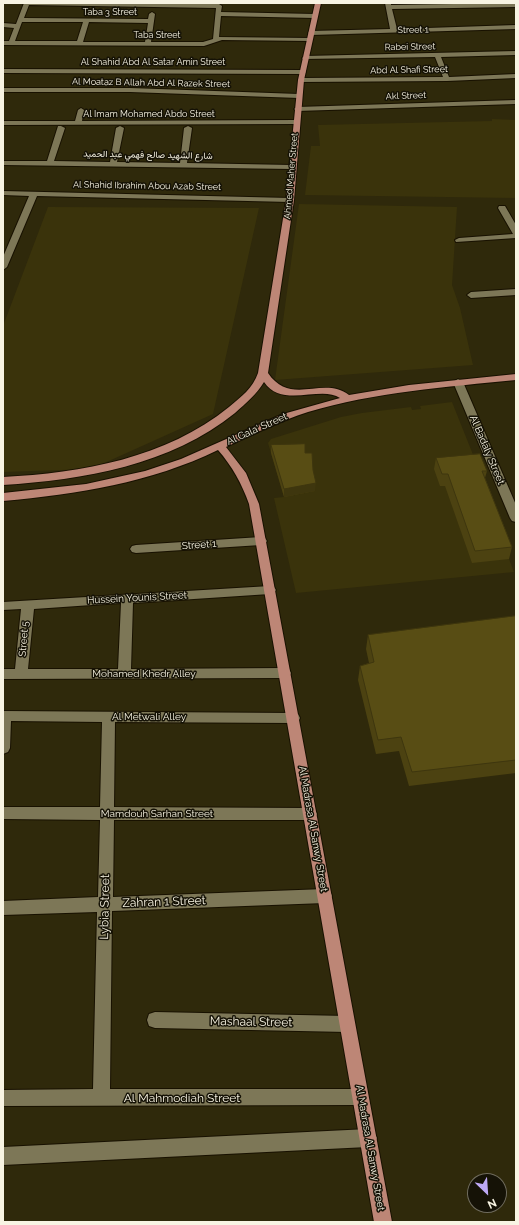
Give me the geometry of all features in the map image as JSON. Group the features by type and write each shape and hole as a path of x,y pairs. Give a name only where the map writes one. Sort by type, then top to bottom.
{"main road":[{"name":"Ahmed Maher Street","path":"100,469 160,451 180,442 216,423 243,401 257,387 263,373 290,200 301,80 318,3"},
{"path":"263,373 268,383 280,390 295,393 336,392 343,394 348,399"},
{"name":"Al Gala' Street","path":"3,497 56,493 107,484 167,468 220,446 268,423 303,410 348,399 458,382 516,377"},
{"name":"Al Madrasa Al Sanwy Street","path":"220,446 240,471 249,488 254,504 383,1222"},
{"path":"3,481 56,477 100,469 107,484"}],"street":[{"path":"11,44 27,3 154,5 219,4 216,39"},
{"path":"148,44 154,5"},
{"path":"394,31 388,5 516,5"},
{"path":"219,14 315,16"},
{"path":"79,44 86,21"},
{"name":"Taba 3 Street","path":"3,25 19,23 86,21 151,21"},
{"name":"Street 1","path":"310,36 394,31 516,28"},
{"name":"Taba Street","path":"3,43 204,44 210,43 216,39 310,36"},
{"name":"Rabei Street","path":"305,58 516,53"},
{"path":"437,55 447,79"},
{"name":"Al Shahid Abd Al Satar Amin Street","path":"3,71 77,81 303,72"},
{"name":"Abd Al Shafi Street","path":"301,80 447,79 516,76"},
{"name":"Al Moataz B Allah Abd Al Razek Street","path":"3,90 77,81 191,92 299,96"},
{"name":"Akl Street","path":"298,109 516,102"},
{"path":"78,123 81,110"},
{"name":"Al Imam Mohamed Abdo Street","path":"3,123 296,126"},
{"name":"Al Imam Mohamed Abdo Street","path":"3,128 188,128 296,126"},
{"path":"50,164 61,128"},
{"path":"113,165 120,128"},
{"path":"183,166 188,128"},
{"name":"شارع الشهيد صالح فهمي عبد الحميد","path":"3,163 292,167"},
{"path":"3,267 34,194"},
{"name":"Al Shahid Ibrahim Abou Azab Street","path":"4,195 34,194 290,200"},
{"path":"502,208 516,232"},
{"path":"459,240 516,236"},
{"path":"471,295 516,292"},
{"name":"Al Badaly Street","path":"458,382 516,518"},
{"name":"Street 1","path":"136,549 261,541"},
{"name":"Hussein Younis Street","path":"3,606 270,590"},
{"path":"124,674 127,599"},
{"name":"Street 5","path":"21,674 28,604"},
{"name":"Mohamed Khedr Alley","path":"3,674 285,673"},
{"name":"Al Metwali Alley","path":"3,748 5,716 293,718"},
{"name":"Lybia Street","path":"101,1098 109,717"},
{"name":"Mamdouh Sarhan Street","path":"3,813 310,814"},
{"name":"Zahran 1 Street","path":"3,908 325,896"},
{"name":"Mashaal Street","path":"155,1020 347,1024"},
{"name":"Al Mahmodiah Street","path":"3,1098 360,1096"},
{"path":"3,1156 368,1138"}],"shaded area":[{"path":"492,119 516,120 516,198 305,195 311,146 320,146 318,125 492,121"},
{"path":"299,204 457,207 452,285 460,308 473,365 275,380"},
{"path":"48,207 259,208 213,414 91,469 3,472 3,326"},
{"path":"452,402 484,482 480,483 514,572 296,593 274,498 284,497 268,443 271,439 341,417 411,407 412,410 421,409 420,406"}],"building":[{"path":"305,444 305,453 312,453 313,470 316,483 284,489 271,445"},
{"path":"480,454 487,471 482,471 512,547 475,551 448,474 442,474 436,458"},
{"path":"516,616 516,760 412,772 401,737 378,740 360,666 374,662 368,635"}]}
